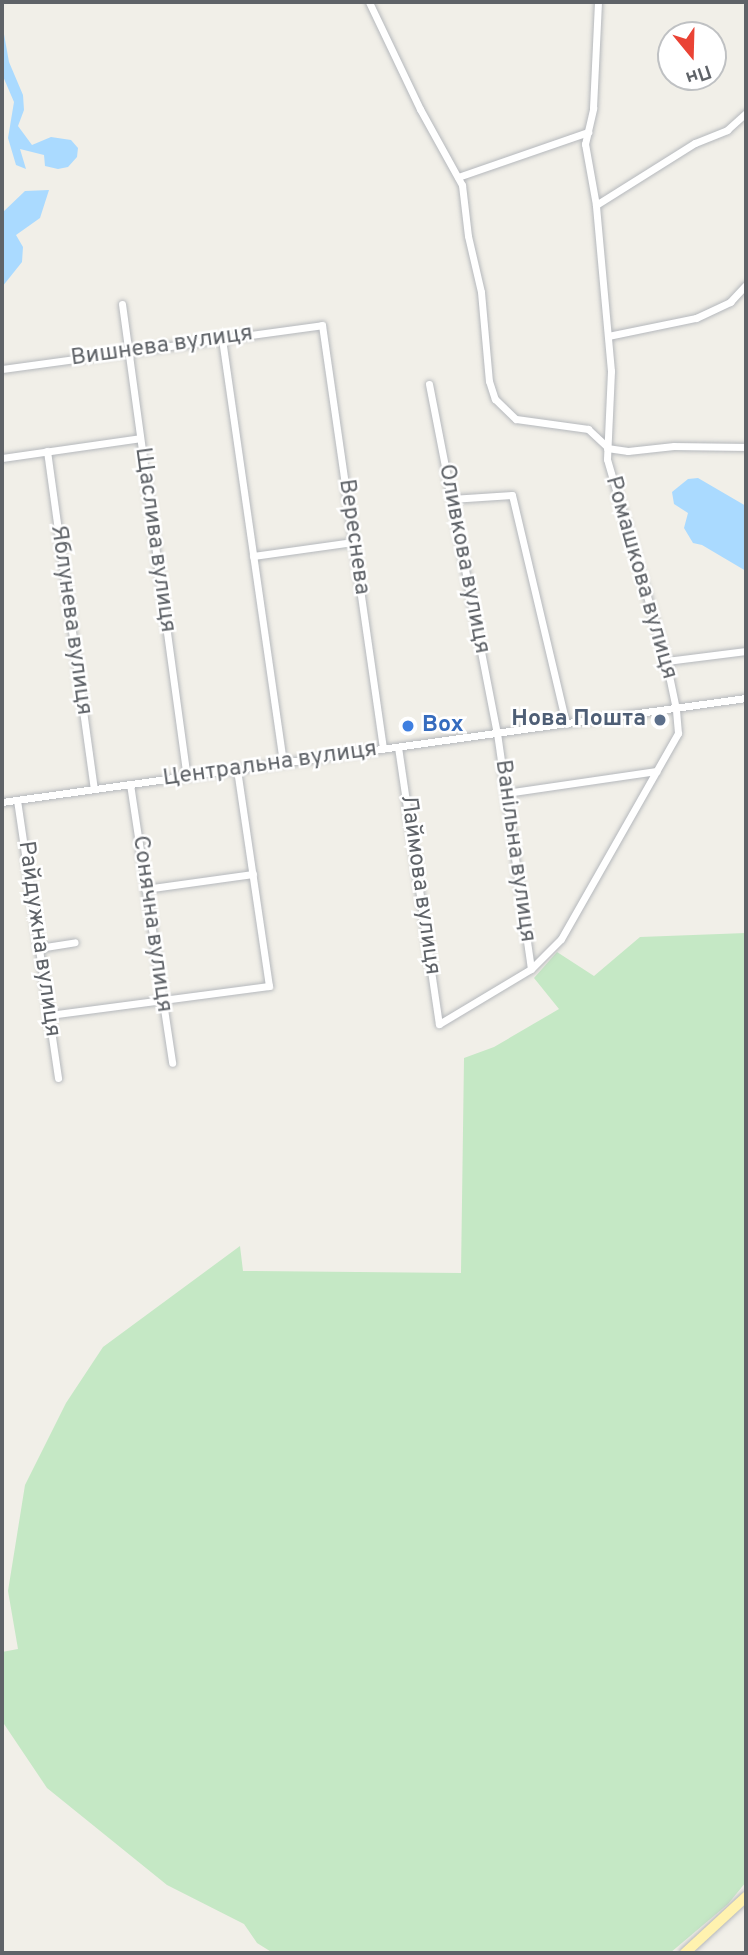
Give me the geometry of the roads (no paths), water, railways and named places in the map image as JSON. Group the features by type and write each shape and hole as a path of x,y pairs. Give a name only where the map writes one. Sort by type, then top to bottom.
{"main road":[{"path":"685,1953 746,1897"}],"street":[{"path":"369,2 465,194 468,236 481,292 489,381 495,399 516,419 588,429 607,448 628,451 674,446 746,447"},
{"name":"Ромашкова вулиця","path":"439,1024 531,969 561,939 678,733 666,661 607,459 611,371 596,205 586,159 587,132 593,108 598,2"},
{"path":"596,205 695,144 727,130 746,113"},
{"path":"458,177 587,132"},
{"path":"608,336 696,318 730,302 746,285"},
{"name":"Щаслива вулиця","path":"122,304 187,776"},
{"name":"Вишнева вулиця","path":"2,369 322,325"},
{"name":"Вереснева","path":"322,325 383,749"},
{"path":"222,339 283,763"},
{"name":"Оливкова вулиця","path":"429,384 497,733"},
{"path":"2,458 140,438"},
{"name":"Яблунева вулиця","path":"47,451 94,789"},
{"path":"451,499 512,495 566,724"},
{"path":"253,556 353,542"},
{"path":"666,661 746,651"},
{"name":"Центральна вулиця","path":"2,802 746,698"},
{"name":"Ванільна вулиця","path":"497,733 531,969"},
{"name":"Лаймова вулиця","path":"398,747 439,1024"},
{"path":"49,1016 269,986 237,769"},
{"path":"506,793 656,771"},
{"name":"Сонячна вулиця","path":"130,784 172,1063"},
{"name":"Райдужна вулиця","path":"17,800 58,1078"},
{"path":"145,889 253,874"},
{"path":"39,948 75,942"}],"water":[{"path":"2,23 9,62 23,95 24,110 18,126 32,145 51,137 71,140 78,148 77,157 68,167 58,169 45,166 44,155 20,149 26,169 16,165 8,138 14,102 2,74"},
{"path":"49,190 40,218 16,235 23,247 22,262 2,287 2,213 25,191"},
{"path":"698,478 746,506 746,571 702,545 693,543 684,528 688,513 674,504 672,492 688,479"}],"place":[{"name":"Нова Пошта","path":"660,720"},
{"name":"Box","path":"408,726"}]}
